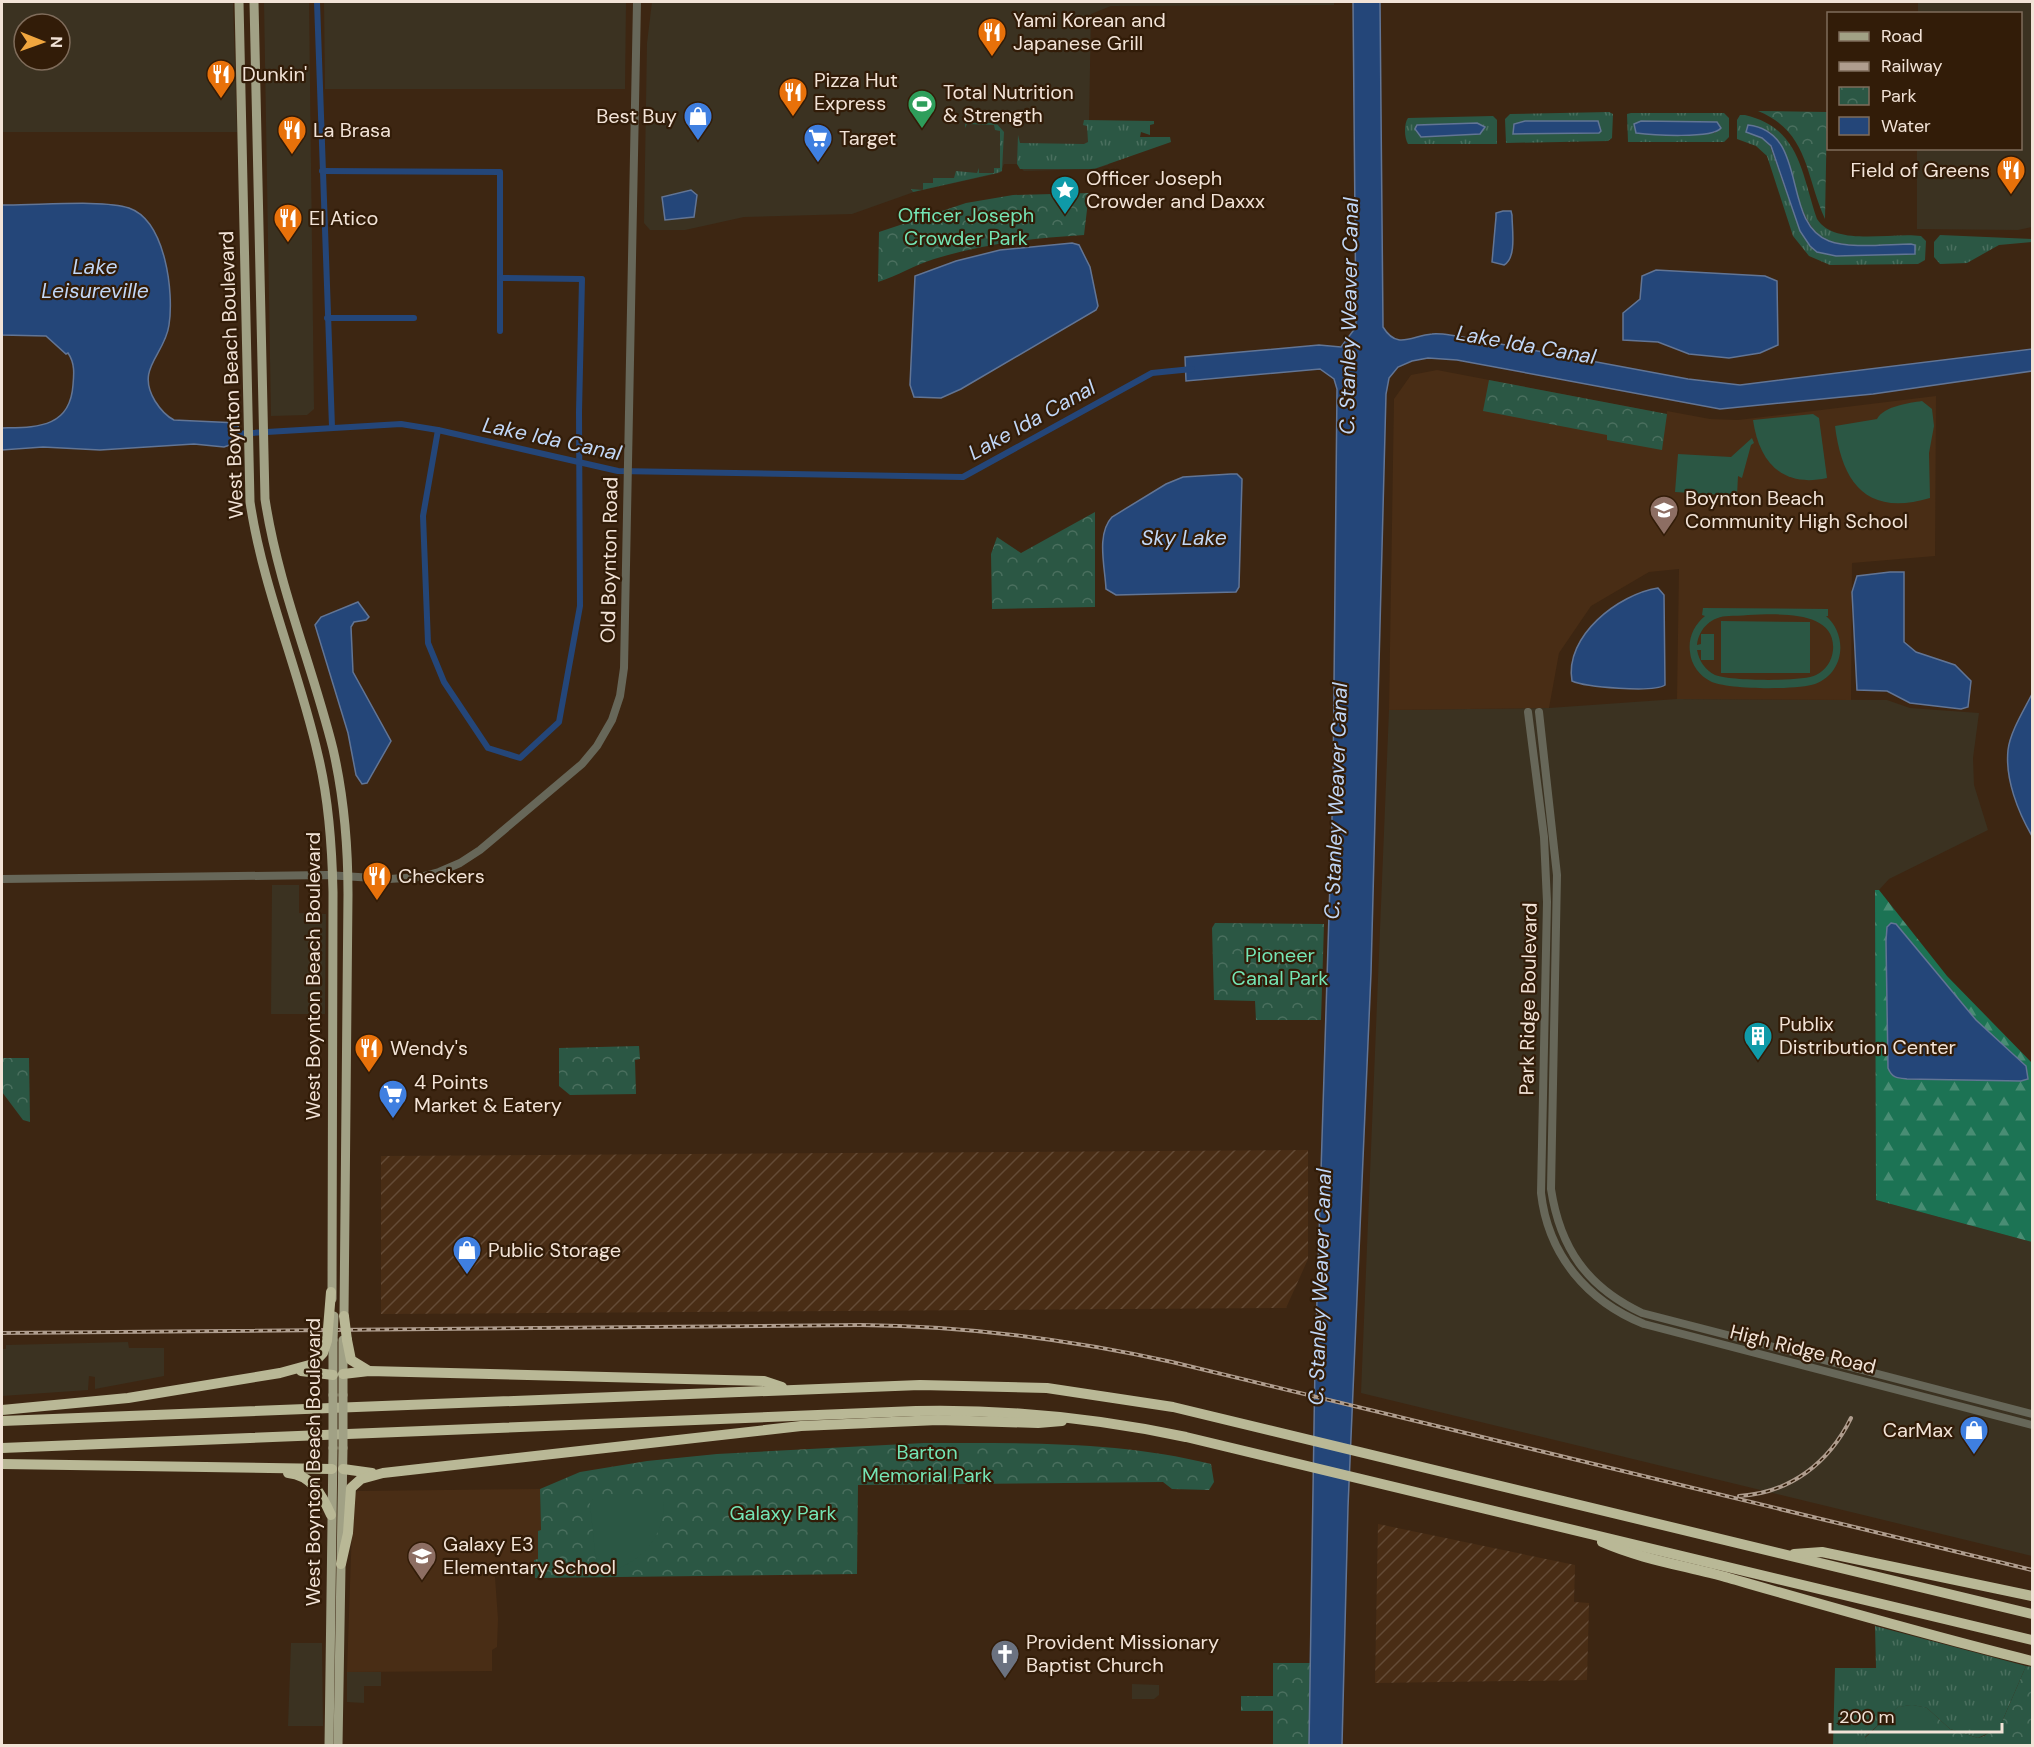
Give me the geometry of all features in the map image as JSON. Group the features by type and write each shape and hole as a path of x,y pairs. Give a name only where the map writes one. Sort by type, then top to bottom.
{"highway":[{"path":"331,1292 337,1340 351,1360 369,1371"},
{"path":"280,1373 313,1364 337,1340 344,1316"},
{"path":"2,1410 128,1398 280,1373 312,1370 338,1375 369,1371 764,1381 791,1390"},
{"path":"2,1421 941,1384 1047,1388 1152,1403 2032,1614"},
{"path":"2,1448 937,1410 1021,1412 1155,1431 2032,1640"},
{"path":"341,1564 348,1533 351,1488 361,1479 383,1473 801,1426 958,1420 1038,1423 1083,1419"},
{"path":"2,1464 337,1469 383,1473"},
{"path":"252,1468 296,1474 305,1479 321,1493 331,1515"},
{"path":"1575,1530 1625,1552 1704,1571 1888,1624 2032,1661"},
{"path":"1783,1555 1822,1552 2032,1596"}],"main road":[{"name":"West Boynton Beach Boulevard","path":"240,2 250,502 258,547 323,777 331,829 333,876 331,1292"},
{"name":"West Boynton Beach Boulevard","path":"254,2 262,450 265,499 273,544 338,774 345,825 348,877 344,1316"},
{"path":"242,101 256,115"},
{"path":"242,123 256,138"},
{"path":"332,994 340,1005 340,1050 345,1070"},
{"name":"West Boynton Beach Boulevard","path":"329,1746 331,1515 338,1448 337,1340"},
{"name":"West Boynton Beach Boulevard","path":"337,1469 341,1564 338,1746"},
{"path":"330,1646 335,1667 335,1700 339,1708"}],"street":[{"name":"Old Boynton Road","path":"2,879 333,876 414,878 460,863 489,843 573,773 597,746 614,714 623,677 637,2"},
{"name":"Park Ridge Boulevard","path":"1528,712 1544,837 1547,902 1541,1193 1550,1233 1577,1279"},
{"name":"Park Ridge Boulevard","path":"1539,712 1557,875 1551,1189 1560,1229 1585,1271"},
{"name":"High Ridge Road","path":"1585,1271 1619,1301 1655,1317 2032,1414"},
{"name":"High Ridge Road","path":"1577,1279 1608,1307 1653,1327 2032,1425"}],"shaded area":[{"path":"2,2 233,2 237,132 2,132"},
{"path":"264,2 309,2 314,409 307,415 271,416"},
{"path":"324,2 626,2 625,89 325,89"},
{"path":"652,2 1334,2 1334,5 1111,6 1091,14 1089,121 1136,121 1108,165 1094,169 1024,171 1017,164 1004,164 1000,173 914,192 852,214 744,217 685,230 650,230 644,223 647,43"},
{"path":"1918,2 2032,2 2032,227 2018,230 1917,229 1917,150 2022,150 2022,12 1918,12"},
{"name":"Boynton Beach Community High School","path":"1437,370 1667,414 1667,411 1710,419 1738,420 1936,396 1935,556 1852,563 1851,700 1677,699 1679,569 1649,572 1591,606 1559,653 1549,708 1389,710 1394,399 1411,375"},
{"path":"1677,699 1887,700 1910,708 1979,713 1973,758 1974,785 1988,830 1889,879 1879,890 1876,890 1876,1200 2032,1242 2032,1556 1361,1393 1389,710 1549,708"},
{"path":"272,885 299,885 299,913 326,914 325,1014 271,1014"},
{"path":"1308,1150 1308,1259 1286,1308 381,1314 381,1156"},
{"path":"128,1342 129,1348 164,1348 164,1376 95,1389 95,1377 89,1376 88,1390 2,1396 2,1349 6,1349 6,1345"},
{"name":"Galaxy E3 Elementary School","path":"540,1489 541,1531 538,1531 538,1560 534,1560 534,1565 507,1565 505,1561 494,1562 491,1566 491,1575 495,1577 498,1619 497,1647 492,1650 492,1671 347,1672 353,1498 357,1491"},
{"path":"1378,1524 1575,1565 1574,1602 1589,1603 1587,1680 1375,1683"},
{"path":"291,1643 322,1643 323,1726 288,1726"},
{"path":"347,1672 381,1672 381,1686 364,1686 364,1703 347,1702"},
{"path":"1132,1684 1159,1685 1159,1695 1154,1699 1132,1699"}],"green space":[{"path":"1758,111 1827,112 1825,219 1803,156 1796,143 1775,120"},
{"path":"1609,112 1613,114 1612,138 1608,141 1506,143 1505,119 1510,114","holes":["1598,121 1599,133 1513,134"]},
{"path":"1724,113 1729,118 1729,137 1724,142 1628,142 1627,114","holes":["1641,121 1717,122 1715,133 1644,134 1635,124"]},
{"path":"1740,115 1763,121 1788,141 1802,169 1817,219 1825,228 1850,236 1921,236 1926,241 1925,260 1918,264 1830,265 1809,256 1793,236 1767,156 1756,146 1737,139 1737,120","holes":["1751,125 1770,132 1778,140 1784,152 1804,214 1821,236 1833,242 1852,245 1912,244 1915,254 1836,256 1817,252 1800,231 1770,146 1762,138 1746,132"]},
{"path":"1493,116 1497,120 1497,144 1408,144 1405,131 1408,118","holes":["1417,125 1445,125 1480,134 1428,136"]},
{"path":"1084,120 1154,121 1154,124 1150,125 1150,135 1141,132 1140,137 1170,137 1171,142 1094,169 1020,169 1017,164 1018,135 1020,143 1084,144 1088,142 1087,126 1083,125"},
{"path":"965,123 996,123 1004,132 1002,171 997,173 923,190 923,183 933,183 933,178 954,178 956,171 977,173 979,168 979,173 994,173 994,168 1000,168 1000,131 995,130 994,125 967,124 965,128"},
{"name":"Officer Joseph Crowder Park","path":"1089,193 1084,235 1027,240 971,249 927,261 878,282 879,232 966,203 1013,195"},
{"path":"1940,235 2032,239 2032,242 1999,245 1967,263 1940,264 1934,257 1934,242"},
{"path":"1489,380 1667,414 1662,450 1607,440 1607,435 1483,411"},
{"path":"1922,401 1932,409 1934,426 1929,453 1930,498 1908,503 1890,503 1874,499 1852,479 1844,464 1835,426 1877,419 1891,408"},
{"path":"1813,414 1819,418 1827,478 1797,479 1785,475 1775,469 1767,459 1756,435 1753,420"},
{"path":"1752,438 1754,443 1751,445 1742,478 1738,476 1737,496 1675,492 1678,454 1731,457"},
{"path":"1095,512 1095,607 992,609 991,554 997,537 1021,553"},
{"path":"1703,608 1828,609 1828,616 1826,616 1838,633 1840,643 1837,663 1825,679 1806,686 1762,688 1718,684 1700,673 1691,657 1691,637 1698,623 1705,616 1702,615","holes":["1775,614 1809,619 1822,625 1831,635 1833,650 1830,661 1826,668 1816,675 1797,679 1750,679 1715,675 1703,665 1699,658 1697,650 1701,650 1701,660 1714,660 1714,634 1701,634 1701,644 1697,645 1700,633 1707,624 1723,617"]},
{"path":"1721,621 1810,622 1810,673 1721,673"},
{"path":"1875,890 1879,890 1947,976 2032,1063 2032,1242 1876,1200","holes":["1896,924 1976,1020 2026,1066 2021,1081 1907,1079 1891,1074 1888,1068 1886,941"]},
{"name":"Pioneer Canal Park","path":"1215,923 1324,924 1321,1020 1256,1020 1255,1001 1214,1000 1212,928"},
{"path":"639,1046 640,1059 635,1060 636,1094 570,1095 559,1086 559,1048"},
{"path":"2,1058 29,1058 30,1122 23,1120 2,1092"},
{"name":"Galaxy Park","path":"924,1443 1069,1445 1141,1451 1211,1464 1214,1482 1209,1490 1172,1489 1163,1482 858,1485 857,1574 535,1578 534,1560 538,1559 538,1531 541,1530 540,1489 580,1472 647,1461 717,1454"},
{"path":"593,1499 664,1499 660,1527 646,1550 624,1566 597,1573 590,1503"},
{"path":"1875,1626 2026,1666 1997,1729 1978,1738 1950,1729 1927,1708 1912,1705 1898,1707 1865,1737 1867,1745 1833,1746 1835,1668 1876,1668"},
{"path":"1273,1663 1311,1663 1309,1745 1273,1745 1273,1711 1241,1711 1241,1696 1273,1696"},
{"path":"2026,1666 2032,1667 2032,1745 1867,1746 1865,1738 1898,1707 1912,1705 1927,1708 1950,1729 1978,1738 1984,1736 2001,1724"},
{"path":"1912,1705 1927,1708 1938,1731 1975,1745 1867,1745 1865,1738 1898,1707"}],"water":[{"name":"C. Stanley Weaver Canal","path":"1353,2 1380,2 1383,327 1394,338 1405,340 1432,334 1448,335 1688,379 1740,385 2032,349 2032,371 1873,394 1720,409 1457,360 1428,358 1412,361 1398,367 1389,378 1386,394 1371,973 1348,1507 1342,1745 1309,1745 1315,1364 1333,786 1337,389 1334,379 1320,369 1186,381 1185,357 1319,345 1341,347 1356,327"},
{"path":"1525,121 1598,121 1601,131 1599,133 1513,134 1514,124"},
{"path":"1641,121 1717,122 1721,128 1706,134 1695,135 1636,133 1634,124"},
{"path":"1477,123 1485,127 1480,134 1421,137 1415,129 1417,125"},
{"path":"1748,125 1767,131 1780,143 1788,160 1804,216 1814,231 1829,241 1847,245 1911,244 1915,245 1915,254 1836,256 1817,252 1800,231 1771,146 1762,138 1746,132"},
{"path":"691,190 697,195 694,217 665,220 662,197"},
{"name":"Lake Leisureville","path":"2,205 117,205 142,215 152,227 165,259 170,295 169,325 148,379 155,401 174,420 238,423 239,442 224,447 194,444 100,450 43,447 2,450 2,428 38,426 58,418 70,399 74,373 68,353 66,354 46,336 2,335"},
{"path":"1511,211 1513,235 1511,256 1504,265 1492,262 1496,213"},
{"path":"1072,243 1079,245 1090,267 1098,306 1096,310 961,389 941,398 914,397 910,385 915,276 956,261 1000,250"},
{"path":"1656,270 1765,276 1777,281 1778,345 1760,353 1729,358 1689,354 1658,342 1623,340 1623,313 1640,299 1642,276"},
{"name":"Sky Lake","path":"1237,474 1242,479 1239,587 1236,592 1116,595 1106,589 1103,541 1107,524 1112,517 1166,484 1183,477"},
{"path":"1904,572 1904,642 1916,652 1955,665 1971,681 1968,707 1961,709 1910,703 1887,691 1857,690 1852,592 1857,576"},
{"path":"1658,588 1664,595 1665,685 1647,689 1619,688 1572,681 1572,664 1577,648 1585,633 1597,620 1627,599"},
{"path":"358,602 369,617 366,620 354,622 351,627 353,672 391,741 367,783 362,784 356,775 348,733 315,625 321,617"},
{"path":"2032,694 2032,836 2014,795 2009,772 2008,750 2011,736"},
{"path":"1891,923 1896,924 1976,1020 2026,1066 2028,1079 2021,1081 1907,1079 1891,1074 1888,1068 1886,941 1887,927"}],"waterway":[{"path":"317,2 332,427"},
{"path":"322,171 500,172 500,331"},
{"path":"438,430 423,516 428,643 444,682 488,748 520,758 559,722 580,606 579,412 582,279 501,278"},
{"path":"327,318 414,318"},
{"name":"Lake Ida Canal","path":"233,434 401,424 438,430 618,471 963,477 1152,373 1192,369"}],"railway":[{"path":"2,1333 861,1325 939,1328 1017,1335 1172,1362 2032,1570"},
{"path":"1739,1496 1775,1489 1806,1473 1831,1449 1851,1418"}],"place":[{"name":"Yami Korean and Japanese Grill","path":"992,58"},
{"name":"Dunkin'","path":"221,100"},
{"name":"Pizza Hut Express","path":"793,118"},
{"name":"Total Nutrition & Strength","path":"922,130"},
{"name":"Best Buy","path":"698,142"},
{"name":"La Brasa","path":"292,156"},
{"name":"Target","path":"818,164"},
{"name":"Field of Greens","path":"2011,196"},
{"name":"Officer Joseph Crowder and Daxxx","path":"1065,216"},
{"name":"El Atico","path":"288,244"},
{"name":"Boynton Beach Community High School","path":"1664,536"},
{"name":"Checkers","path":"377,902"},
{"name":"Publix Distribution Center","path":"1758,1062"},
{"name":"Wendy's","path":"369,1074"},
{"name":"4 Points Market & Eatery","path":"393,1120"},
{"name":"Public Storage","path":"467,1276"},
{"name":"CarMax","path":"1974,1456"},
{"name":"Galaxy E3 Elementary School","path":"422,1582"},
{"name":"Provident Missionary Baptist Church","path":"1005,1680"}],"park label":[{"name":"Barton Memorial Park","path":"927,1464"}]}
